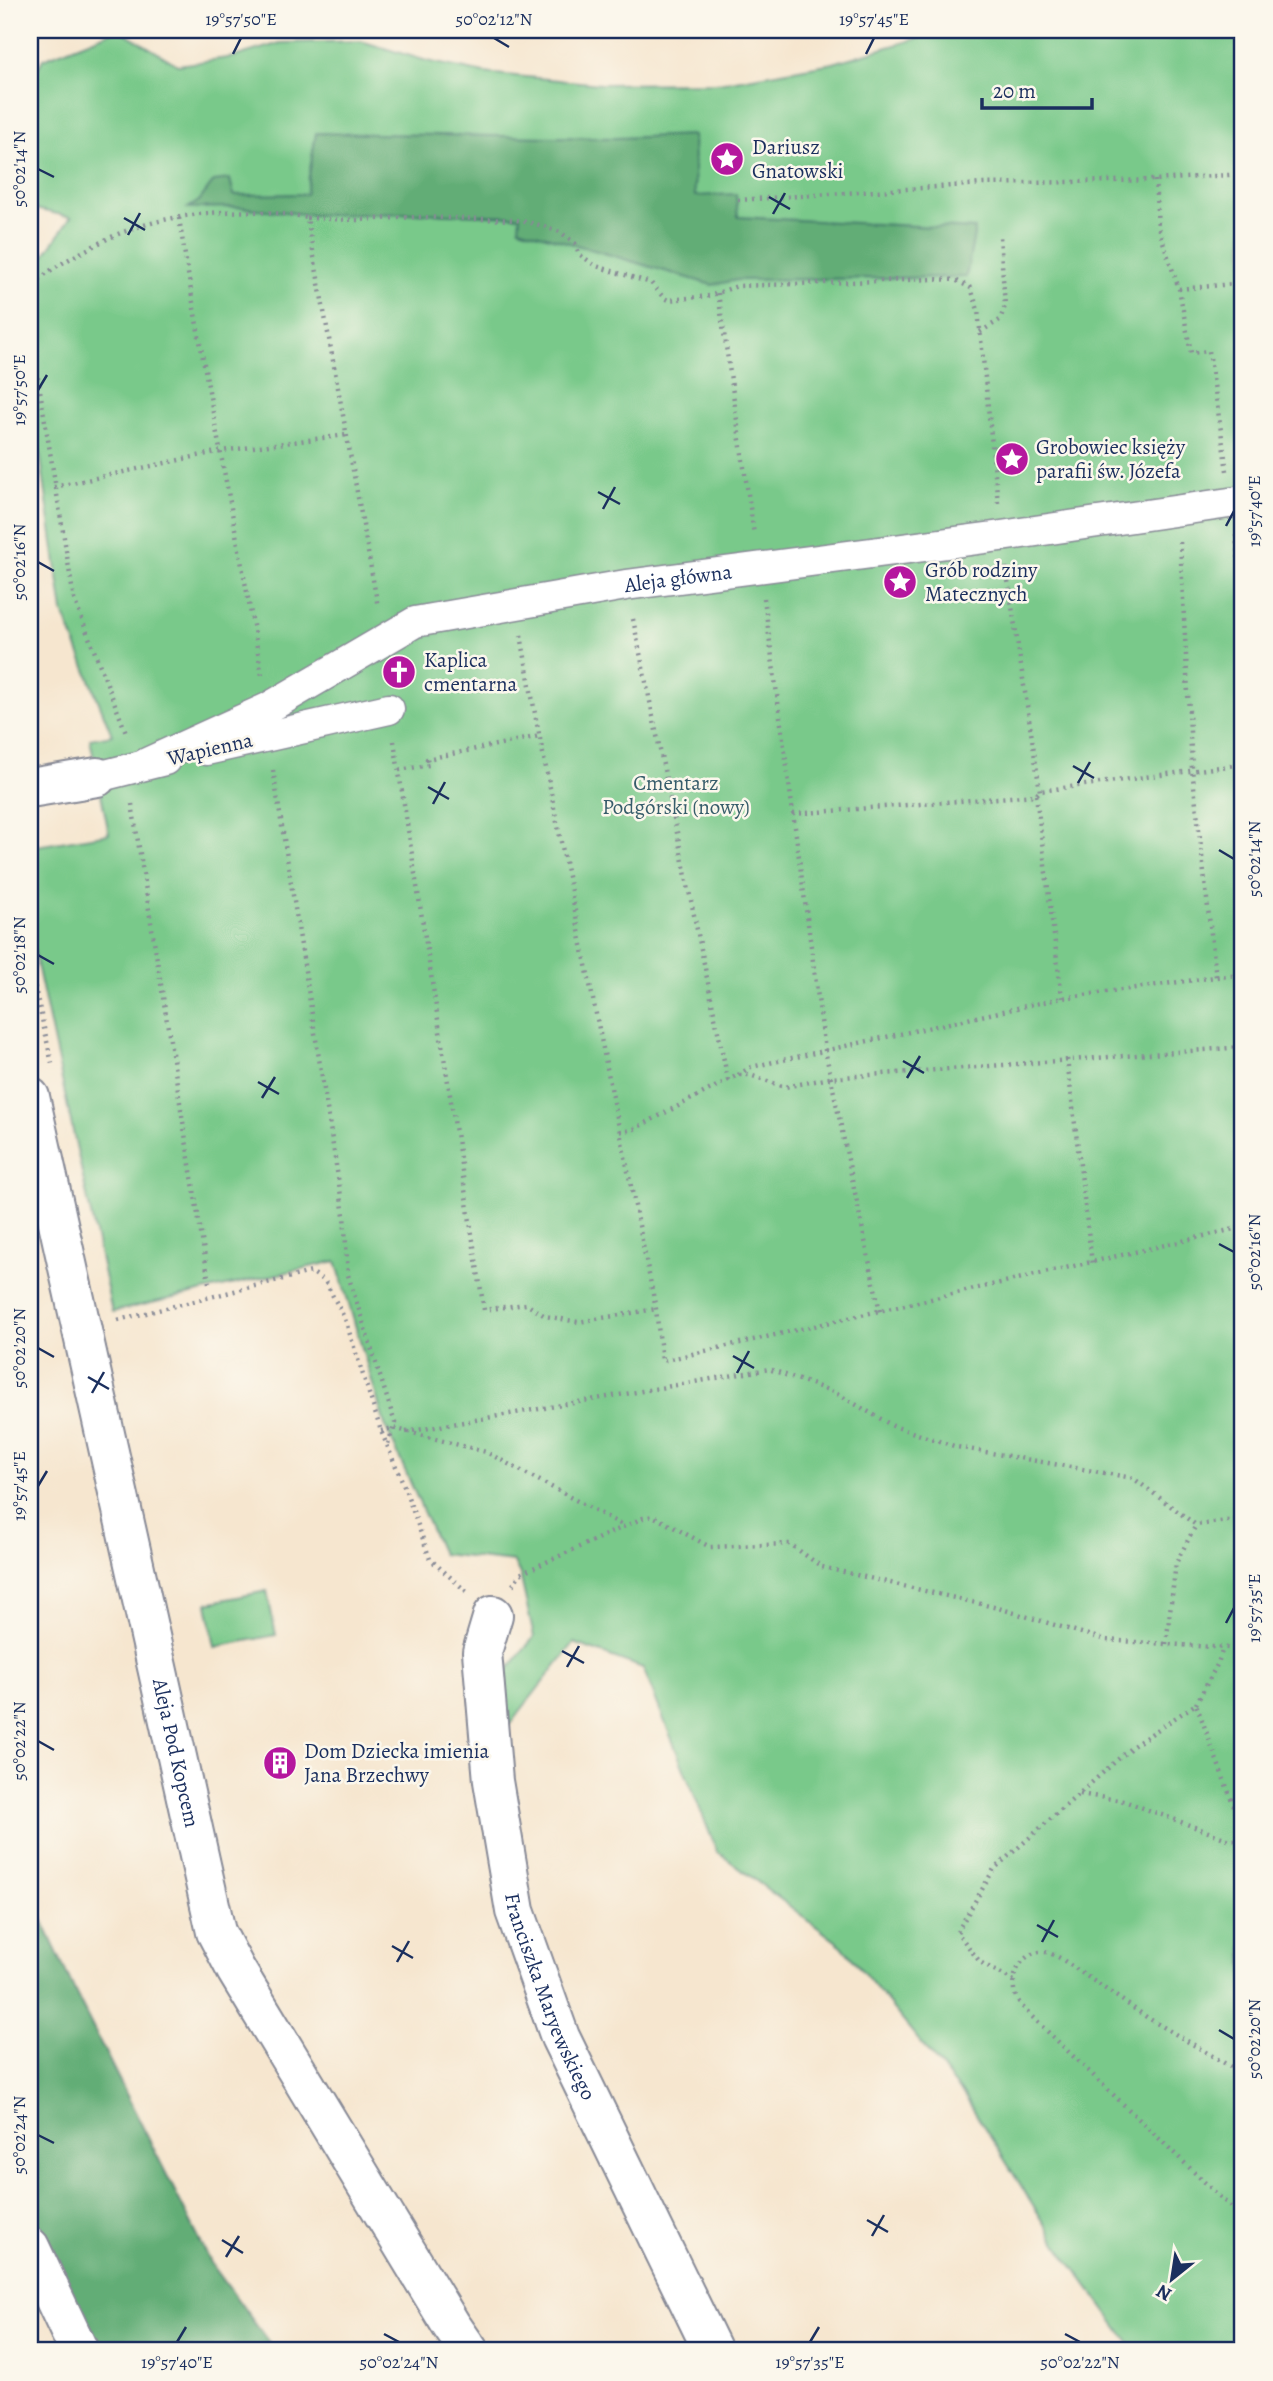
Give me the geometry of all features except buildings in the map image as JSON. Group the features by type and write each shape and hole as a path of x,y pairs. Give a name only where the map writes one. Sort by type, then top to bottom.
{"street":[{"name":"Aleja główna","path":"267,722 384,640 415,622 626,585 1237,502"},
{"name":"Wapienna","path":"30,788 127,769 267,722 390,709"},
{"name":"Aleja Pod Kopcem","path":"42,1084 216,1932 469,2351"},
{"name":"Franciszka Maryewskiego","path":"493,1615 482,1652 494,1782 515,1911 560,2037 713,2351"},
{"path":"30,2247 79,2351"}],"path":[{"path":"738,200 983,184 1155,180 1243,174"},
{"path":"1155,180 1158,227 1179,289 1191,353 1209,351 1237,502 1243,598"},
{"path":"30,289 61,263 126,231 179,218 239,211 307,218 356,220 417,217 516,220 536,224 560,232 575,243 579,254 596,266 651,283 663,298 668,300 709,296 737,286 933,279 955,280 971,288 981,332 1001,536 1038,793 1062,998"},
{"path":"179,218 267,722 344,1215 348,1275 395,1423 387,1448"},
{"path":"307,218 384,640"},
{"path":"981,332 1000,320 1005,306 1000,236"},
{"path":"1179,289 1241,283 1243,304"},
{"path":"30,328 74,599 127,769 209,1283"},
{"path":"54,487 221,451 347,435"},
{"path":"1179,511 1192,769 1216,977"},
{"path":"626,585 728,1080"},
{"path":"516,604 540,736 656,1309 662,1361 1243,1227"},
{"path":"390,709 484,1310 526,1304 545,1316 578,1322 656,1309"},
{"path":"399,770 429,765 427,759 540,736"},
{"path":"793,814 1038,793 1192,769 1243,764"},
{"path":"796,839 825,1050 880,1312"},
{"path":"30,967 42,1084"},
{"path":"620,1132 634,1129 751,1067 1062,998 1243,975"},
{"path":"737,1075 750,1075 785,1087 830,1078 1243,1047"},
{"path":"1067,1059 1092,1263"},
{"path":"125,1318 310,1272 325,1281 345,1319 387,1448 430,1559 451,1577"},
{"path":"406,1432 769,1369 836,1393 893,1426 957,1447 1133,1478 1196,1525 1243,1519"},
{"path":"381,1431 393,1429 486,1452 624,1526"},
{"path":"493,1615 520,1574 624,1526 653,1516 710,1547 790,1544 822,1567 998,1608 1105,1640 1243,1649"},
{"path":"1166,1644 1176,1563 1196,1525"},
{"path":"1014,1982 980,1962 957,1932 994,1869 1133,1746 1196,1704 1223,1648"},
{"path":"1196,1704 1238,1817 1243,1822"},
{"path":"1079,1793 1124,1801 1230,1840 1243,1840"},
{"path":"1243,2074 1148,2018 1060,1958 1044,1952 1029,1955 1018,1966 1014,1982 1016,1997 1026,2011 1243,2219"}],"green space":[{"name":"Cmentarz Podgórski (nowy)","path":"116,30 178,65 234,57 280,43 361,41 427,61 484,73 601,84 718,83 833,63 943,31 1010,34 1051,30 1243,30 1243,2351 1135,2351 1060,2248 966,2098 842,1946 717,1851 643,1668 574,1643 506,1729 504,1674 534,1637 520,1574 514,1562 442,1554 385,1425 336,1261 112,1312 30,932 30,847 109,834 90,739 112,735 63,612 30,383 30,276 71,217 30,208 30,83 43,59"},
{"path":"316,133 616,138 693,135 695,196 736,194 738,217 975,229 966,277 737,280 712,285 519,228 520,216 414,213 313,215 239,207 188,208 199,201 214,181 230,179 234,195 306,194"},
{"path":"267,1591 276,1635 215,1647 207,1603"},
{"path":"30,1894 80,2002 211,2263 275,2351 93,2351 30,2228"}],"place":[{"name":"Dariusz Gnatowski","path":"727,159"},
{"name":"Grobowiec księży parafii św. Józefa","path":"1012,459"},
{"name":"Grób rodziny Matecznych","path":"900,582"},
{"name":"Kaplica cmentarna","path":"399,672"},
{"name":"Dom Dziecka imienia Jana Brzechwy","path":"280,1763"}]}
